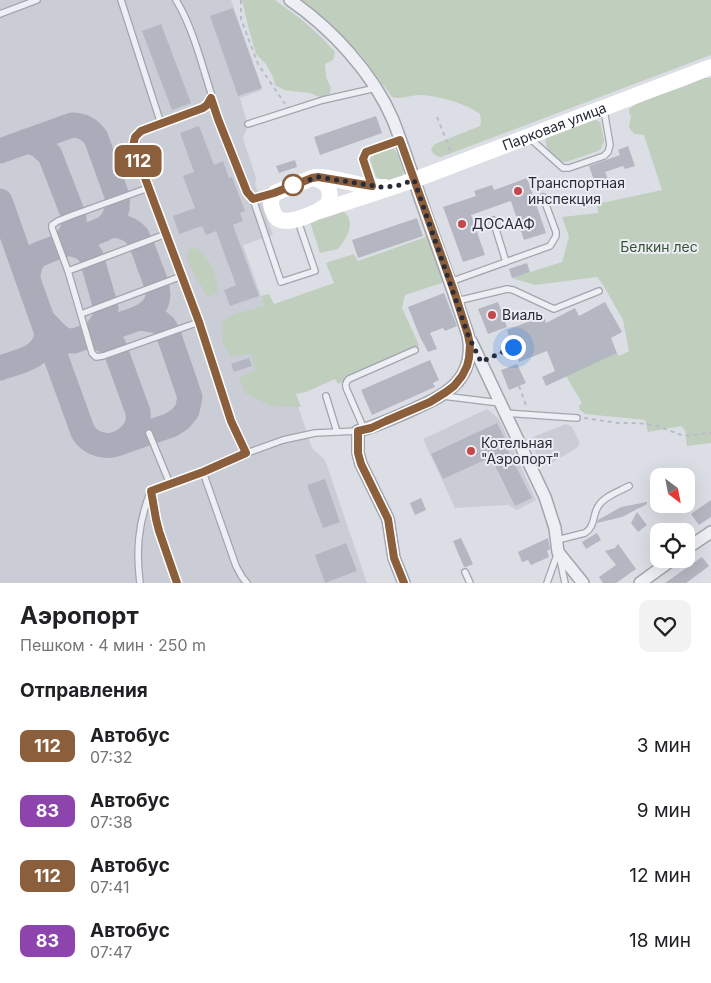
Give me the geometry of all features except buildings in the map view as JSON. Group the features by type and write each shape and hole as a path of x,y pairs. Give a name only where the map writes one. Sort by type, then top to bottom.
{"main road":[{"name":"Парковая улица","path":"297,219 414,180 711,67"},
{"path":"297,219 282,221 277,218 270,202 274,193 318,177 372,186 397,186"},
{"path":"312,178 322,180 328,187 330,194 328,204 320,211"}],"street":[{"path":"290,0 314,19 346,50 368,75 376,88 400,140 468,335 545,497 550,511 557,546 583,583"},
{"path":"404,583 394,558 388,519 361,464 358,453 361,430 371,428 421,406 441,396 454,386 467,366 470,351 468,335"},
{"path":"695,544 711,532"},
{"path":"640,583 661,568"}],"lane":[{"path":"0,14 37,0"},
{"path":"121,0 161,124"},
{"path":"176,0 190,28 218,119 247,192 253,199 281,282 315,271 297,219"},
{"path":"248,124 323,100 376,88"},
{"path":"211,98 203,108 141,131 137,134 133,146 199,322 231,421 246,453"},
{"path":"523,138 534,142 563,168 569,168 604,156 608,152 610,145 604,108"},
{"path":"372,186 363,159 366,152 400,140"},
{"path":"148,188 52,225 68,271 92,353 96,357 103,356 199,322"},
{"path":"253,199 274,193"},
{"path":"450,282 550,246 556,236 556,232 543,197"},
{"path":"493,220 506,262"},
{"path":"68,271 166,234"},
{"path":"81,314 182,276"},
{"path":"457,301 507,289 554,309 599,291"},
{"path":"140,583 138,563 139,534 144,509 151,491 283,440 307,434 361,430 346,382 415,350"},
{"path":"326,396 337,432"},
{"path":"441,396 530,415 577,418"},
{"path":"149,433 170,484"},
{"path":"203,472 236,566 246,583"},
{"path":"547,583 557,546 589,530 592,527 599,504 629,486"},
{"path":"151,491 157,525 177,583"},
{"path":"557,546 566,583"},
{"path":"465,572 470,583"}],"path":[{"path":"241,0 241,19 258,64 289,110"},
{"path":"437,117 455,164"},
{"path":"481,362 513,347"},
{"path":"519,386 530,415"},
{"path":"577,418 658,426 684,436 711,433"}],"shaded area":[{"path":"0,0 231,0 262,90 240,98 248,126 243,138 256,178 255,184 273,235 243,245 312,448 325,460 367,583 0,583"},
{"path":"487,409 499,419 536,500 517,510 508,505 455,508 423,439"},
{"path":"566,424 572,427 580,443 577,448 546,466 539,460 530,440 533,437"}],"green space":[{"path":"242,0 275,0 321,37 335,52 333,60 325,64 326,77 331,88 330,94 319,97 310,93 284,90 275,85 266,64 256,54"},
{"path":"302,0 711,0 711,55 441,157 433,153 431,149 435,144 480,126 480,114 460,104 434,97 420,95 392,97 361,55"},
{"name":"Белкин лес","path":"703,78 711,78 711,443 687,446 685,430 681,426 648,432 645,420 585,414 580,410 579,406 582,403 566,376 617,353 619,356 629,351 623,320 597,277 535,285 512,278 562,262 569,237 562,217 598,213 597,204 662,190 644,135 634,134 629,127 631,116 629,109 641,101 686,86"},
{"path":"594,119 600,122 604,141 601,149 598,151 566,162 560,161 547,148 546,137"},
{"path":"392,147 401,160 403,176 387,182 376,177 370,159 376,153"},
{"path":"340,210 349,219 350,228 348,233 338,249 320,253 310,222"},
{"path":"423,216 444,275 442,283 405,295 402,308 419,345 415,350 338,384 335,379 306,392 296,394 301,407 271,406 245,393 239,377 255,371 251,354 231,357 223,344 222,323 230,315 264,306 261,296 269,294 274,304 334,283 326,263 354,254 358,261 426,237 420,218"},
{"path":"197,248 207,258 216,279 218,293 208,297 186,258 189,249"}],"taxiway":[{"path":"0,151 72,125 82,127 91,132 96,138 117,196 115,214 108,226 37,255 30,266 28,278"},
{"path":"27,141 39,145 50,155 74,217 74,225 62,245"},
{"path":"0,201 47,333 45,341 36,353 0,368"},
{"path":"108,226 124,228 137,236 155,281 158,295 157,301 148,313 139,318"},
{"path":"66,243 87,250 91,256 106,308 105,319 95,333"},
{"path":"44,322 64,340 74,341 139,318 158,321 168,333 190,397 187,411 171,425 113,445 104,445 92,441 83,432 47,333"},
{"path":"87,336 101,339 114,346 138,412 138,422 134,431 120,443"}],"bus line":[{"name":"112","path":"177,583 159,531 151,491 203,472 246,453 231,421 199,322 133,146 135,137 141,131 203,108 211,98 247,192 253,199 318,177 372,186 363,159 366,152 400,140 457,301 470,345 467,366 454,386 430,402 371,428 358,431 358,453 361,464 388,519 394,558 404,583"}],"place":[{"name":"Транспортная инспекция","path":"518,191"},
{"name":"ДОСААФ","path":"462,224"},
{"name":"Виаль","path":"492,315"},
{"name":"Котельная \"Аэропорт\"","path":"471,451"}],"route":[{"path":"293,185 318,177 381,187 397,186 414,180 468,335 481,362 513,347"}]}
